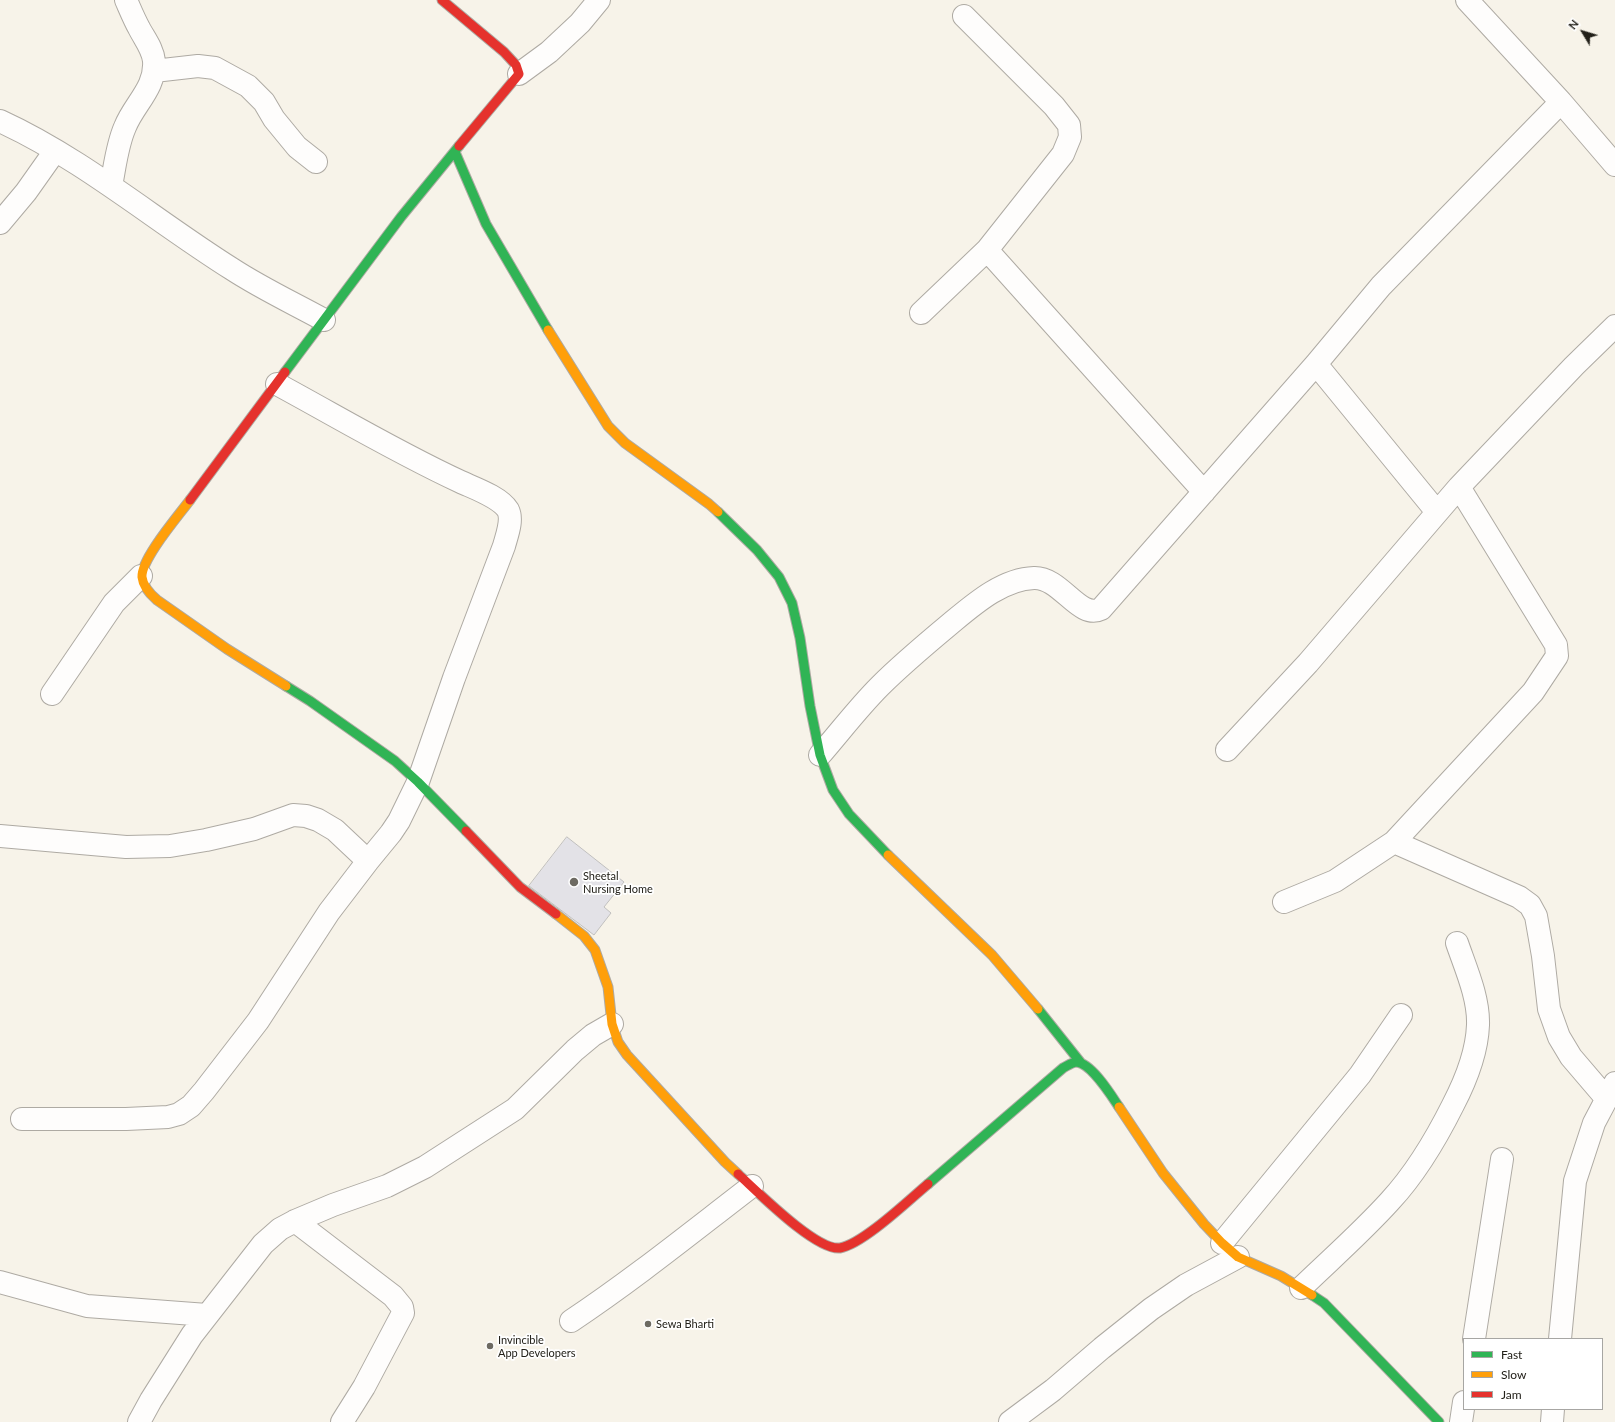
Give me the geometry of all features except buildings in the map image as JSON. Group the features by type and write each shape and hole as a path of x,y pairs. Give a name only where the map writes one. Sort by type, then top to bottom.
{"street":[{"path":"111,186 123,131 132,113 144,97 154,71 154,59 149,46 126,0"},
{"path":"442,0 504,52 516,65 519,74"},
{"path":"52,694 114,603 141,576 146,563 162,538 401,217 519,74 549,52 580,23 598,0"},
{"path":"1467,0 1561,102 1615,165"},
{"path":"921,312 987,250 1063,154 1070,137 1069,125 1054,106 964,16"},
{"path":"154,71 198,66 215,68 248,86 264,102 274,119 297,147 316,162"},
{"path":"820,755 878,688 903,663 976,602 1000,588 1020,580 1034,578 1044,579 1056,586 1084,609 1090,612 1096,612 1101,609 1316,364 1381,286 1561,102"},
{"path":"0,121 55,151 111,186 232,269 324,320"},
{"path":"0,222 26,192 55,151"},
{"path":"455,152 490,230 536,311 608,426 625,443 710,504 757,550 779,577 792,603 820,755 833,790 849,814 891,858 992,955 1063,1039 1081,1064 1103,1083 1163,1173 1204,1224 1222,1243 1238,1257 1301,1288 1324,1303 1428,1413 1439,1422"},
{"path":"987,250 1204,492"},
{"path":"1227,750 1308,663 1459,487 1615,326"},
{"path":"1316,364 1438,512"},
{"path":"22,1119 126,1119 168,1117 179,1114 191,1106 204,1091 258,1021 329,912 368,861 392,833 418,782 454,678 504,546 509,529 509,516 508,510 500,502 486,493 433,469 277,384"},
{"path":"1284,902 1335,881 1394,842 1533,692 1557,656 1556,645 1459,487"},
{"path":"141,576 144,586 149,594 157,600 227,649 310,701 395,761 418,782 520,887 584,936 595,950 608,986 612,1024 618,1042 627,1055 725,1162 819,1244 831,1249 844,1248 875,1229 1063,1068 1075,1062 1081,1064"},
{"path":"0,836 126,848 170,846 206,840 254,829 293,815 306,816 318,820 335,830 368,861"},
{"path":"1394,842 1519,897 1530,905 1536,916 1539,929 1549,1009 1559,1037 1571,1056 1610,1090 1594,1123 1575,1181 1560,1338"},
{"path":"1301,1288 1391,1201 1417,1168 1437,1137 1462,1087 1472,1059 1478,1026 1477,1008 1458,943"},
{"path":"1222,1243 1360,1075 1401,1015"},
{"path":"139,1422 192,1335 264,1244 280,1229 333,1205 387,1186 425,1166 490,1126 515,1110 575,1050 593,1035 612,1024"},
{"path":"1474,1338 1502,1159"},
{"path":"571,1321 612,1294 752,1186"},
{"path":"295,1221 393,1296 402,1307 403,1313 364,1387 342,1422"},
{"path":"1010,1422 1053,1390 1151,1309 1186,1285 1238,1257"},
{"path":"0,1282 87,1306 207,1315"},
{"path":"1461,1422 1463,1409"},
{"path":"1552,1422 1553,1410"}],"traffic: fast":[{"path":"285,372 401,217 459,146"},
{"path":"455,152 486,224 548,330"},
{"path":"718,512 757,550 779,577 792,603 800,638 810,706 820,755 833,790 849,814 888,855"},
{"path":"286,686 310,701 395,761 466,831"},
{"path":"1038,1009 1081,1063"},
{"path":"928,1184 1063,1068 1071,1063 1077,1062 1089,1068 1101,1081 1119,1107"},
{"path":"1312,1295 1324,1303 1439,1422"}],"traffic: slow":[{"path":"548,330 608,426 625,443 718,512"},
{"path":"190,500 162,537 148,559 143,569 142,577 145,587 157,600 227,649 286,686"},
{"path":"888,855 992,955 1038,1009"},
{"path":"556,914 584,936 595,950 608,987 612,1024 618,1042 627,1055 725,1162 738,1174"},
{"path":"1119,1107 1163,1173 1204,1224 1222,1243 1238,1257 1281,1276 1312,1295"}],"traffic: jam":[{"path":"442,0 504,52 516,65 519,74 459,146"},
{"path":"190,500 285,372"},
{"path":"466,831 520,887 556,914"},
{"path":"738,1174 772,1206 802,1230 817,1240 830,1246 840,1248 861,1239 928,1184"}],"place":[{"name":"Sheetal Nursing Home","path":"574,882"},
{"name":"Sewa Bharti","path":"648,1324"},
{"name":"Invincible App Developers","path":"490,1346"}]}
